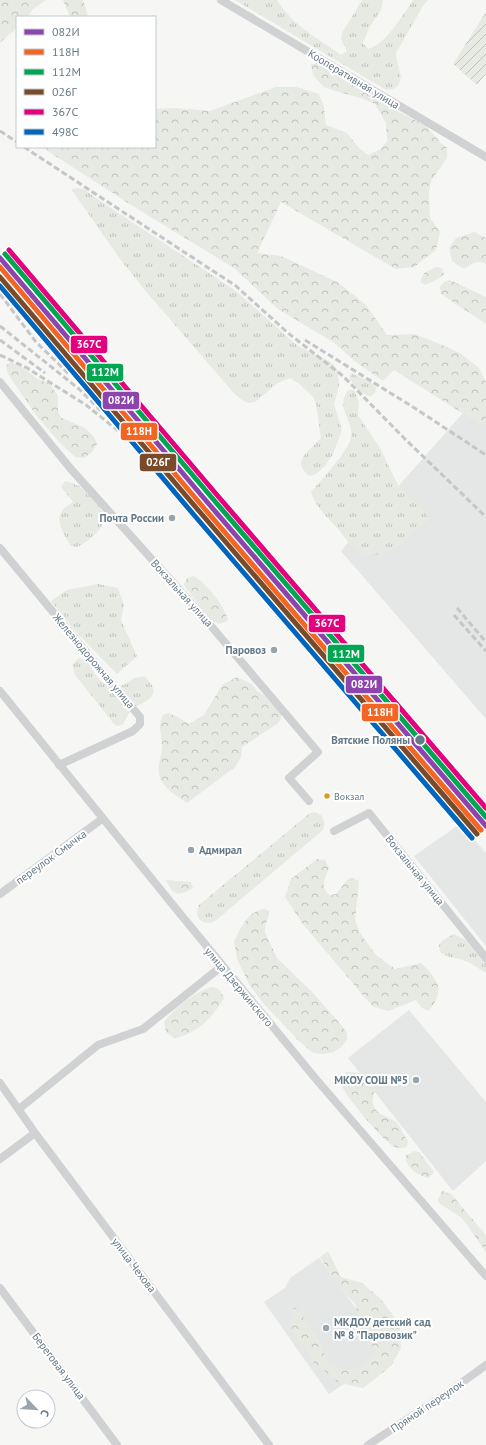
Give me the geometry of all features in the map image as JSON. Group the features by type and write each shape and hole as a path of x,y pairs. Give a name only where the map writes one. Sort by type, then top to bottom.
{"street":[{"name":"Кооперативная улица","path":"221,0 486,157"},
{"name":"Вокзальная улица","path":"0,382 70,468 200,613 318,752 289,778 309,801"},
{"name":"Железнодорожная улица","path":"0,548 140,717 140,724 133,732 59,765"},
{"name":"улица Дзержинского","path":"0,691 102,819 315,1078 486,1276"},
{"name":"Вокзальная улица","path":"334,831 369,813 486,958"},
{"name":"переулок Смычка","path":"0,894 102,819"},
{"path":"19,1109 98,1044 143,1029 222,966"},
{"name":"улица Чехова","path":"0,1083 35,1133 269,1445"},
{"path":"0,1159 35,1133"},
{"name":"Береговая улица","path":"0,1288 117,1445"},
{"name":"Прямой переулок","path":"368,1445 453,1389 486,1365"}],"shaded area":[{"path":"486,387 486,719 341,551"},
{"path":"460,824 486,853 486,946 414,856"},
{"name":"МКОУ СОШ №5","path":"409,1010 486,1102 486,1161 453,1191 348,1058"},
{"name":"МКДОУ детский сад № 8 \"Паровозик\"","path":"319,1258 389,1354 329,1394 264,1302 285,1288 290,1278"}],"green space":[{"path":"0,0 46,0 33,9 28,16 16,16 16,28 0,43"},
{"path":"63,0 83,0 88,16 70,16"},
{"path":"235,0 277,0 283,9 298,24 341,55 347,51 341,39 342,33 362,0 383,0 381,10 369,28 363,43 368,49 381,42 387,36 413,0 428,0 396,53 400,81 394,88 386,90"},
{"path":"486,12 486,74 477,85 453,64"},
{"path":"323,63 399,112 426,126 447,148 447,158 431,181 429,194 430,218 440,232 436,250 414,267 396,269 281,202 257,253 281,256 339,283 366,305 387,335 414,334 460,353 479,368 486,382 486,422 481,425 394,370 383,381 357,363 333,342 278,309 234,268 131,205 43,148 156,148 156,109 176,108 210,111 276,87 296,87 319,94 324,107 326,125 347,133 359,148 368,155 381,149 387,141 386,123 375,104 361,98 324,87 313,75 311,64"},
{"path":"71,189 84,189 236,291 298,346 329,361 334,365 338,371 339,385 334,404 342,430 333,454 325,466 316,474 310,476 301,466 301,461 304,456 321,438 316,404 313,397 290,378 278,383 255,402 248,403 242,400 232,391 123,263"},
{"path":"474,232 486,238 486,264 477,262 464,269 452,261 449,248 456,238"},
{"path":"436,267 442,268 444,274 440,278 425,285 420,282 424,273"},
{"path":"450,280 486,297 486,324 441,294 440,287 444,282"},
{"path":"10,362 22,367 36,378 50,384 58,396 58,412 62,418 85,428 94,437 97,444 92,452 84,458 75,457 60,443 36,415 8,374 6,366"},
{"path":"351,373 371,382 376,387 375,393 370,397 358,390 350,379"},
{"path":"348,390 354,390 359,402 358,415 380,448 398,485 422,508 429,519 398,547 389,552 369,554 359,551 353,547 319,507 311,492 328,473 349,443 351,431 343,403"},
{"path":"65,481 81,487 99,506 104,517 104,521 97,533 77,547 71,546 63,533 60,523 63,510 73,502 61,487"},
{"path":"194,576 214,595 223,608 228,620 223,623 219,623 211,620 185,587 184,584 187,578"},
{"path":"98,584 118,588 124,605 121,620 137,656 117,674 76,632 51,601 67,590"},
{"path":"79,658 86,660 95,674 104,683 120,686 137,677 146,677 154,692 147,701 132,708 123,724 118,726 114,724 75,675 72,665"},
{"path":"237,677 252,684 257,691 273,701 281,709 281,719 277,724 242,747 241,757 235,767 187,803 171,792 160,778 159,765 162,748 160,727 161,719 163,715 168,713 189,724 204,715 222,685"},
{"path":"315,812 324,819 323,830 214,922 209,923 199,919 197,913 199,905 310,813"},
{"path":"317,859 325,860 329,868 324,886 330,895 336,894 348,879 352,878 359,881 355,920 360,933 376,955 395,969 421,963 432,975 438,985 438,991 437,997 429,1011 422,1008 416,1000 388,1011 372,1006 302,923 285,897 291,879"},
{"path":"166,880 191,882 193,888 180,894 176,893 171,889"},
{"path":"265,909 269,911 269,915 265,926 265,932 277,958 313,993 343,1027 347,1034 347,1040 334,1052 323,1054 313,1053 298,1040 263,1003 249,984 237,959 234,941 249,916 259,910"},
{"path":"454,934 472,943 486,959 486,973 466,961 444,955 440,952 439,945 443,940"},
{"path":"211,987 219,990 224,998 215,1012 203,1024 190,1033 174,1038 166,1032 164,1022 173,1011 185,1001"},
{"path":"346,1072 361,1073 370,1076 374,1081 375,1086 373,1104 376,1110 397,1123 408,1141 407,1147 398,1148 390,1143 355,1105 342,1087 340,1081"},
{"path":"414,1151 419,1152 434,1172 429,1178 416,1173 410,1168 406,1161 405,1156"},
{"path":"442,1191 451,1194 486,1235 486,1252 462,1218 440,1204 438,1200"},
{"path":"328,1251 341,1277 362,1283 381,1299 400,1325 401,1348 391,1366 363,1388 339,1383 312,1361 291,1327 294,1306 308,1323 320,1343 328,1365 345,1371 365,1365 375,1350 364,1333 355,1304 337,1285 320,1257"}],"railway":[{"path":"0,131 16,141"},
{"path":"26,148 236,286 288,333 343,376 405,439 486,517"},
{"path":"0,294 36,342 69,374"},
{"path":"0,326 79,389 101,411"},
{"path":"0,340 45,373"},
{"path":"305,340 413,407 486,455"},
{"path":"0,355 27,368 86,405 137,446 245,572"},
{"path":"457,608 486,642"},
{"path":"454,615 486,651"}],"transit line":[{"name":"367С","path":"9,250 486,808"},
{"name":"112М","path":"5,254 486,817"},
{"name":"082И","path":"0,258 208,503 486,826"},
{"name":"118Н","path":"0,267 203,507 481,830"},
{"name":"026Г","path":"0,277 477,834"},
{"name":"498С","path":"0,286 194,515 472,838"}],"place":[{"name":"Почта России","path":"172,518"},
{"name":"Паровоз","path":"274,650"},
{"name":"Вятские Поляны","path":"420,740"},
{"name":"Вокзал","path":"327,796"},
{"name":"Адмирал","path":"191,850"},
{"name":"МКОУ СОШ №5","path":"416,1080"},
{"name":"МКДОУ детский сад № 8 \"Паровозик\"","path":"326,1328"}]}
